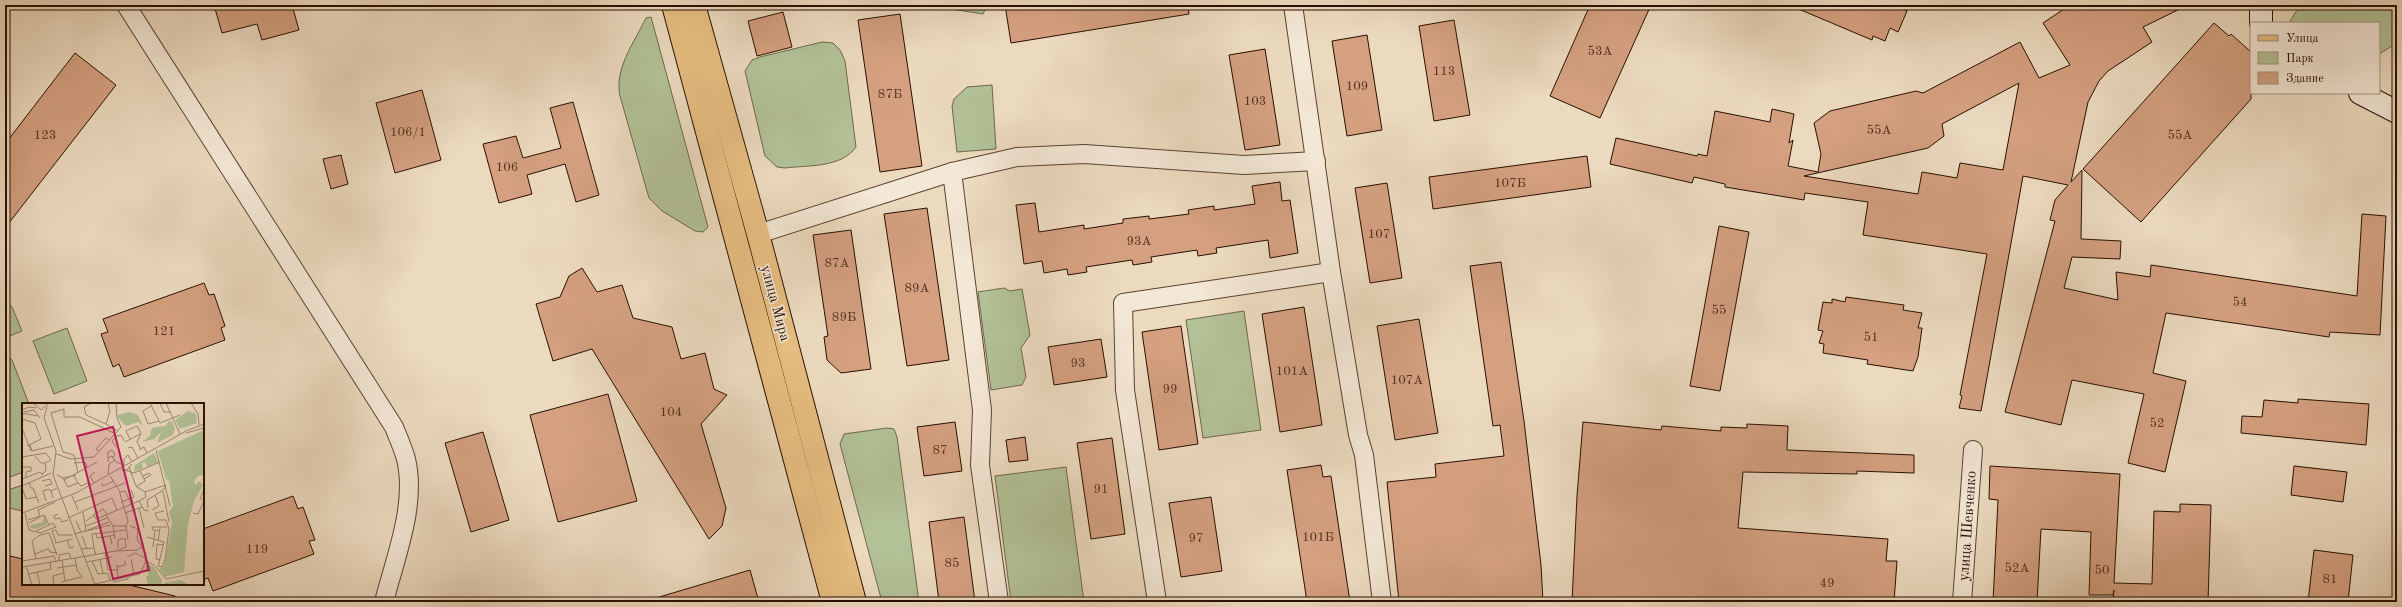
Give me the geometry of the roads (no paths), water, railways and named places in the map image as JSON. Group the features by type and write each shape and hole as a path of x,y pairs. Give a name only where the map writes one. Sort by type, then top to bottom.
{"main road":[{"name":"улица Мира","path":"672,5 737,240 833,602"},
{"name":"улица Мира","path":"694,5 758,234 855,602"},
{"path":"705,45 708,5"},
{"path":"2260,5 2262,22"},
{"path":"2362,94 2397,112"},
{"path":"737,240 758,234"}],"street":[{"path":"126,5 385,414 400,443 406,460 408,499 404,523 384,602"},
{"path":"1293,5 1332,272 1358,435 1364,455 1382,602"},
{"path":"758,234 952,172 998,160 1056,154 1230,164 1316,161"},
{"path":"952,172 982,410 980,465 999,602"},
{"path":"1157,602 1125,390 1123,303 1332,272"},
{"name":"улица Шевченко","path":"1962,602 1973,450"}]}
